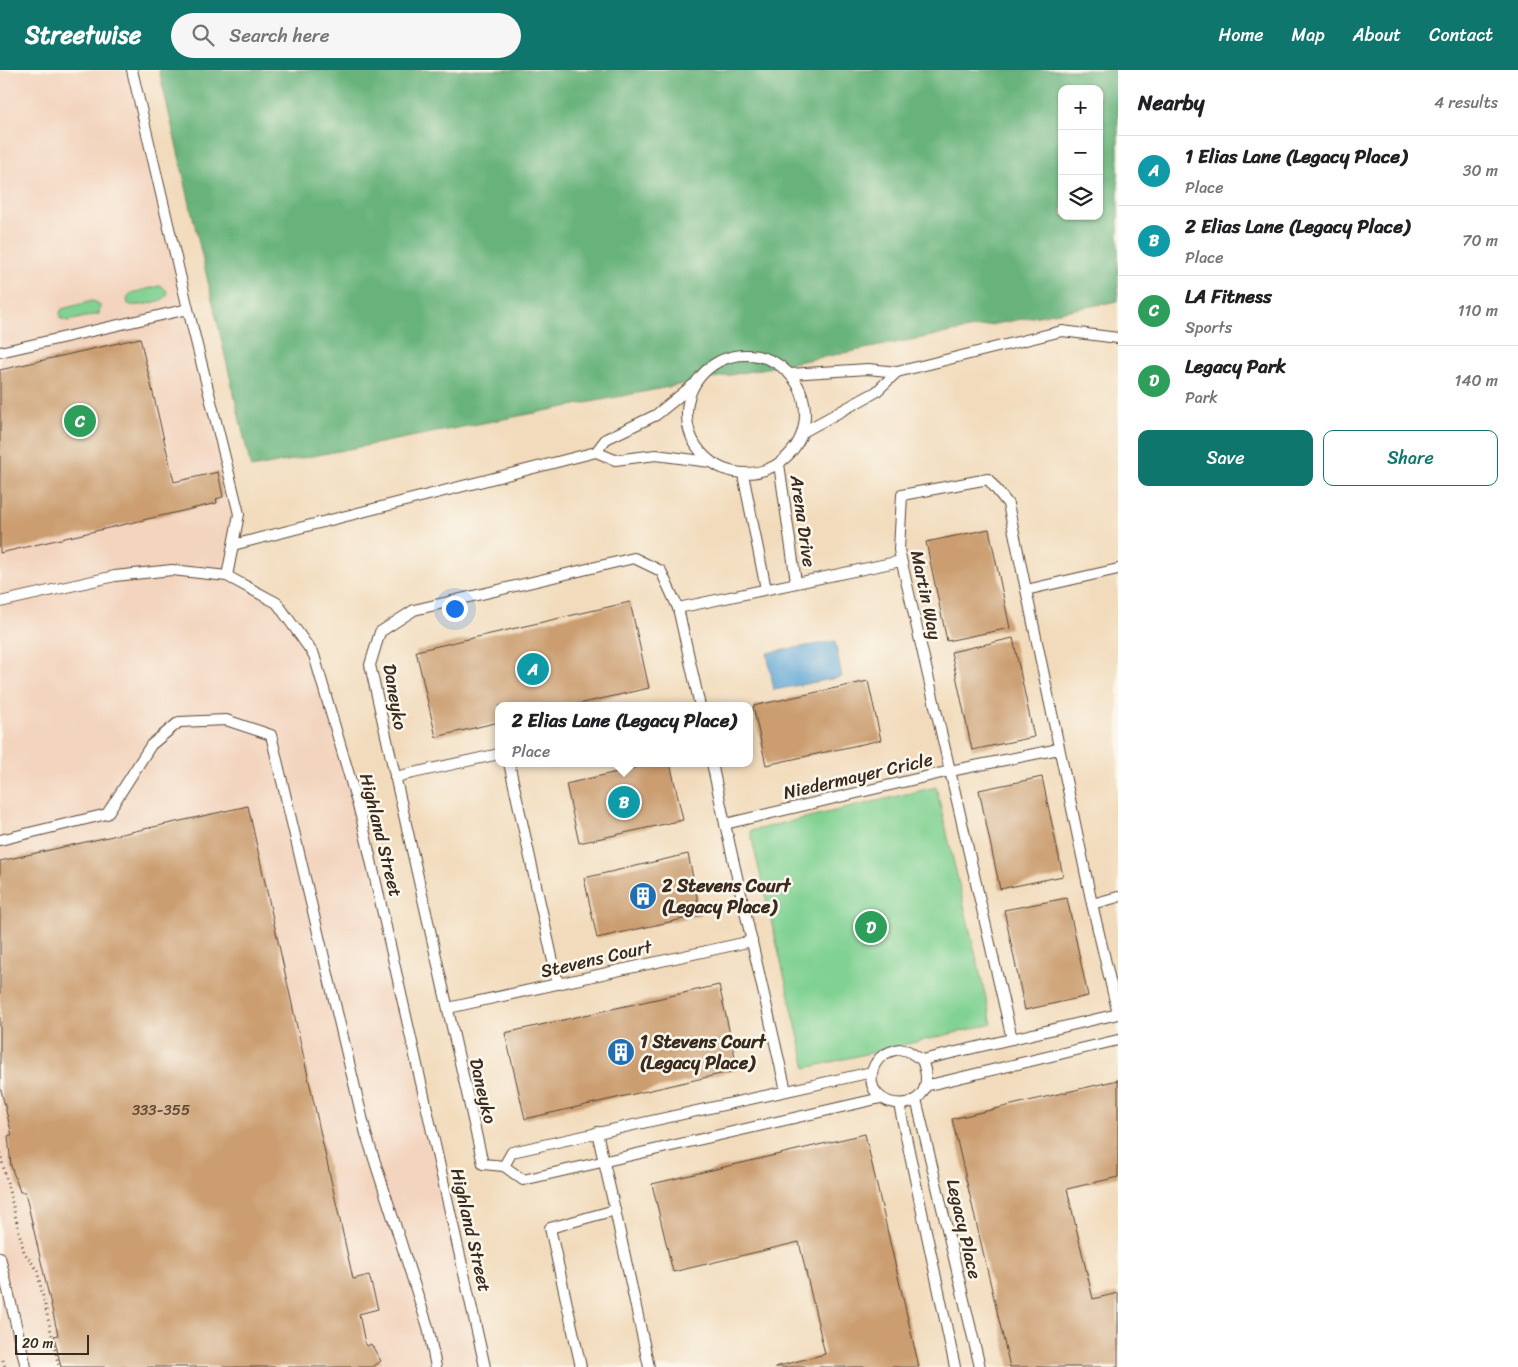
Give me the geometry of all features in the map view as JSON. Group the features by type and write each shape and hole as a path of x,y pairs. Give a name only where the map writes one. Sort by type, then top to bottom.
{"lane":[{"path":"132,70 188,309 239,514 226,576"},
{"path":"0,352 188,309"},
{"path":"790,374 868,369 897,372 1062,331 1118,338"},
{"path":"596,452 606,439 656,415 694,384 713,365 721,360 739,355 758,356 775,362 790,374 798,387 804,401 805,417 802,432 793,450 779,464 762,471 743,474 726,470 710,462 698,450 690,435 686,418 688,400 694,384"},
{"path":"802,432 876,392 897,372"},
{"path":"233,546 596,452 615,460 656,456 710,462"},
{"name":"Arena Drive","path":"779,464 796,582"},
{"path":"743,474 766,589"},
{"name":"Martin Way","path":"1012,1039 901,561 899,550 902,495 988,479 1008,504 1092,904 1118,1014"},
{"name":"Daneyko","path":"504,1166 483,1164 370,665 380,632 414,610 634,558 661,571 678,608"},
{"path":"699,702 678,608 901,561"},
{"path":"1026,590 1118,569"},
{"name":"Highland Street","path":"0,602 115,576 172,570 226,576 277,603 314,655 361,816 485,1367"},
{"path":"0,840 107,814 151,745 178,722 226,720 271,735 366,1134 428,1327 436,1367"},
{"name":"Niedermayer Cricle","path":"725,824 1059,749"},
{"path":"395,777 495,755"},
{"path":"510,767 558,984"},
{"path":"713,767 786,1091"},
{"path":"1092,904 1118,897"},
{"name":"Stevens Court","path":"448,1008 752,941"},
{"path":"922,1060 1118,1014"},
{"path":"925,1086 1118,1040"},
{"path":"899,1049 908,1051 922,1060 926,1070 925,1086 922,1093 916,1099 908,1103 889,1103 875,1091 872,1082 872,1072 875,1063 881,1056 889,1051 899,1049"},
{"path":"872,1072 512,1152 504,1166 523,1180 881,1098"},
{"name":"Legacy Place","path":"916,1099 980,1367"},
{"path":"899,1104 955,1367"},
{"path":"597,1132 650,1367"},
{"path":"581,1367 550,1228 615,1210"},
{"path":"0,1257 26,1367"}],"path":[{"path":"0,1153 24,1252 37,1270 59,1367"},
{"path":"3,1360 5,1367"}],"shaded area":[{"path":"0,70 132,70 239,514 227,576 277,603 314,655 361,816 485,1367 0,1367"}],"green space":[{"path":"159,70 1118,70 1118,301 251,468"},
{"path":"162,286 167,291 167,296 164,298 142,305 128,304 127,298 131,293"},
{"path":"92,301 100,306 99,314 68,321 61,319 60,313 62,309"},
{"path":"936,787 992,1024 806,1068 750,831"}],"water":[{"path":"835,641 842,677 774,690 767,653"}],"building":[{"path":"140,338 174,482 218,472 223,497 216,499 217,503 0,553 0,370"},
{"path":"989,529 1010,628 947,641 926,542"},
{"path":"630,602 649,688 588,702 495,702 495,723 436,737 416,651"},
{"path":"1013,638 1034,737 972,750 951,652"},
{"path":"868,681 881,740 766,765 753,706"},
{"path":"638,767 671,767 683,820 579,843 566,784"},
{"path":"1042,777 1063,876 1000,889 979,790"},
{"path":"248,806 353,1279 369,1275 378,1309 359,1314 365,1343 367,1346 371,1344 381,1361 373,1367 61,1367 54,1336 58,1335 25,1192 20,1192 11,1166 8,1136 12,1135 0,1086 0,861"},
{"name":"2 Stevens Court (Legacy Place)","path":"688,854 701,915 597,938 584,878"},
{"path":"1067,898 1088,996 1025,1010 1004,910"},
{"name":"1 Stevens Court (Legacy Place)","path":"719,985 738,1070 525,1119 505,1033"},
{"path":"1118,1080 1118,1177 1067,1189 1093,1299 1118,1293 1118,1367 1010,1367 952,1119"},
{"path":"865,1134 919,1367 775,1367 825,1354 799,1242 673,1272 652,1184"}],"place":[{"name":"LA Fitness","path":"80,421"},
{"name":"1 Elias Lane (Legacy Place)","path":"533,669"},
{"name":"2 Elias Lane (Legacy Place)","path":"624,802"},
{"name":"2 Stevens Court (Legacy Place)","path":"643,896"},
{"name":"Legacy Park","path":"871,927"},
{"name":"1 Stevens Court (Legacy Place)","path":"621,1052"}]}
